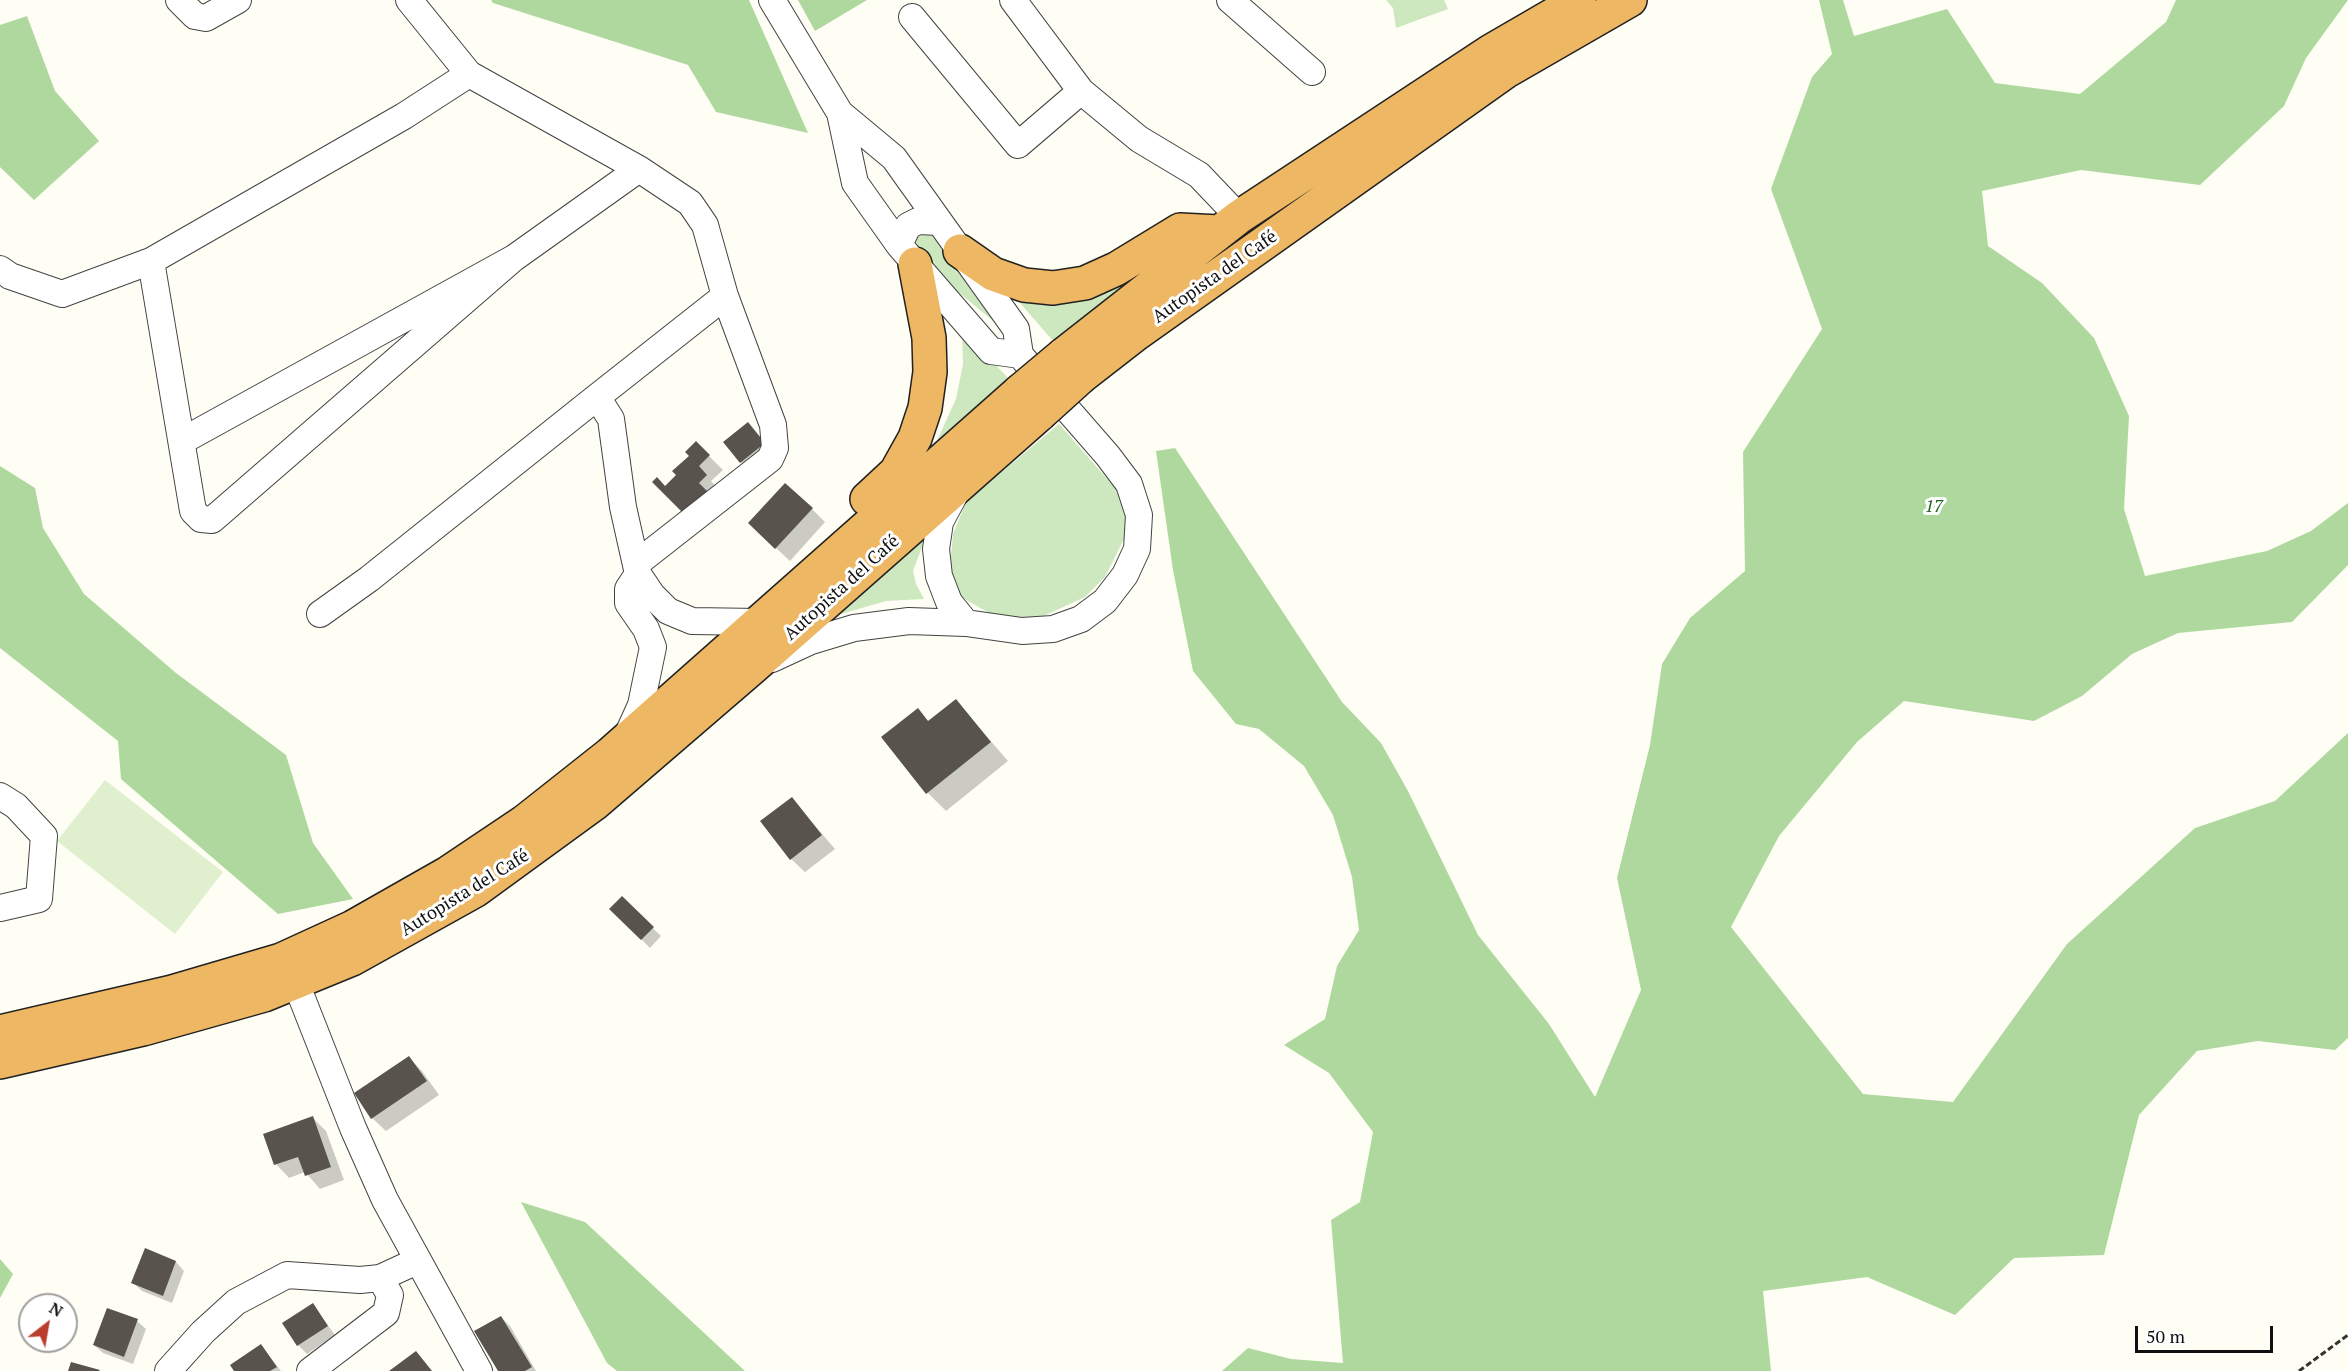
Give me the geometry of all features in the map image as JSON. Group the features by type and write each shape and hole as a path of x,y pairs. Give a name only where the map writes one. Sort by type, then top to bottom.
{"highway":[{"name":"Autopista del Café","path":"0,1032 234,976 307,949 402,900 487,848 564,792 625,741 848,544 1030,402 1229,225 1491,51 1579,0"},
{"name":"Autopista del Café","path":"1072,365 1136,333 1505,72 1630,0"},
{"path":"960,251 993,274 1024,285 1053,288 1085,283 1116,269 1180,230 1229,225"},
{"path":"848,544 857,509 896,472 915,438 925,408 930,372 929,338 907,254"},
{"name":"Autopista del Café","path":"0,1062 224,1008 296,983 352,959 407,930 497,876 594,804 752,668 968,476 1030,402"}],"street":[{"path":"179,0 195,16 206,18 238,0"},
{"path":"409,0 470,74 639,169 690,203 705,225 725,296 773,425 775,448 770,459 637,569 628,589 628,603 646,629 653,647 640,705 625,741"},
{"path":"772,0 840,113 855,183 907,254 991,351 1020,355"},
{"path":"1013,0 1081,91 1139,138 1199,175 1229,225"},
{"path":"1230,0 1312,72"},
{"path":"912,17 1018,145 1081,91"},
{"path":"0,270 10,276 62,294 151,261 404,116 470,74"},
{"path":"752,668 812,641 854,628 909,621 966,623 1022,631 1053,629 1081,619 1105,601 1125,575 1137,549 1139,515 1129,484 1108,456 1020,355 1016,329 894,158 840,113"},
{"path":"151,261 192,511 201,519 212,519 514,258 639,169"},
{"path":"907,254 909,226 918,221 939,222"},
{"path":"182,441 514,258"},
{"path":"320,614 369,579 725,296"},
{"path":"597,397 611,419 623,507 637,569 652,595 668,611 692,621 759,622"},
{"path":"966,623 949,602 939,576 936,549 940,522 952,498 968,476"},
{"path":"0,796 16,806 44,836 39,899 0,908"},
{"path":"296,983 353,1128 417,1261 479,1371"},
{"path":"168,1371 203,1332 236,1302 287,1275 360,1280 380,1278 417,1261"},
{"path":"310,1371 386,1313 390,1295 380,1278"}],"path":[{"path":"2299,1371 2348,1335"}],"green space":[{"path":"491,0 749,0 808,133 716,112 688,65 493,3"},
{"path":"798,0 867,0 815,31"},
{"path":"1386,0 1444,0 1448,9 1396,28 1393,8"},
{"name":"17","path":"1819,0 1843,0 1854,36 1947,9 1995,83 2080,94 2166,22 2176,0 2348,0 2306,58 2284,106 2200,185 2081,170 1982,191 1988,246 2042,283 2094,338 2129,416 2124,509 2145,576 2267,551 2311,531 2348,503 2348,565 2292,622 2178,633 2132,654 2082,696 2034,721 1904,701 1857,742 1779,836 1731,927 1863,1094 1953,1102 2067,944 2195,828 2275,801 2348,733 2348,1038 2335,1050 2258,1041 2197,1051 2139,1115 2104,1255 2014,1258 1955,1315 1867,1277 1763,1291 1771,1371 1222,1371 1248,1348 1291,1359 1343,1363 1331,1220 1360,1202 1373,1132 1329,1073 1284,1045 1325,1019 1337,966 1359,930 1352,877 1333,815 1304,766 1259,729 1236,724 1193,671 1173,570 1156,451 1175,448 1342,702 1381,743 1408,791 1478,935 1549,1024 1595,1097 1641,990 1617,878 1650,745 1662,664 1690,618 1745,571 1743,452 1822,329 1771,189 1812,77 1832,54"},
{"path":"27,16 55,91 99,141 34,200 0,167 0,25"},
{"path":"930,228 998,325 910,252 916,232"},
{"path":"1121,287 1053,341 1014,296 1084,293"},
{"path":"962,330 1009,379 934,447 956,399 963,364"},
{"path":"1059,424 1124,498 1128,531 1105,577 1085,597 1033,621 991,614 963,598 954,587 950,568 953,534 966,502"},
{"path":"0,466 35,488 43,528 84,594 176,673 286,755 313,843 353,899 278,914 121,779 118,741 0,648"},
{"path":"925,539 913,571 916,584 924,599 886,601 834,616"},
{"path":"105,780 223,872 175,934 57,841"},
{"path":"521,1202 585,1222 745,1371 617,1371 607,1363"},
{"path":"0,1259 13,1274 0,1298"}],"building":[{"path":"748,422 765,443 740,463 723,442"},
{"path":"696,441 710,455 699,466 707,475 699,483 707,491 684,514 652,482 657,477 665,486 676,475 672,471 689,456 685,452"},
{"path":"785,483 813,508 775,549 748,523"},
{"path":"956,699 991,742 926,794 881,737 918,708 928,721"},
{"path":"792,797 822,835 790,860 760,821"},
{"path":"622,896 654,927 641,940 609,909"},
{"path":"409,1056 427,1081 371,1119 354,1093"},
{"path":"313,1116 331,1167 305,1176 298,1157 274,1165 263,1134"},
{"path":"145,1248 176,1261 163,1296 131,1283"},
{"path":"313,1303 328,1326 297,1346 282,1323"},
{"path":"107,1308 138,1319 124,1357 93,1345"},
{"path":"501,1316 532,1367 525,1371 498,1371 474,1331"},
{"path":"261,1344 277,1367 270,1371 234,1371 230,1365"},
{"path":"416,1351 432,1371 389,1371"},
{"path":"71,1362 100,1370 68,1371"}]}
